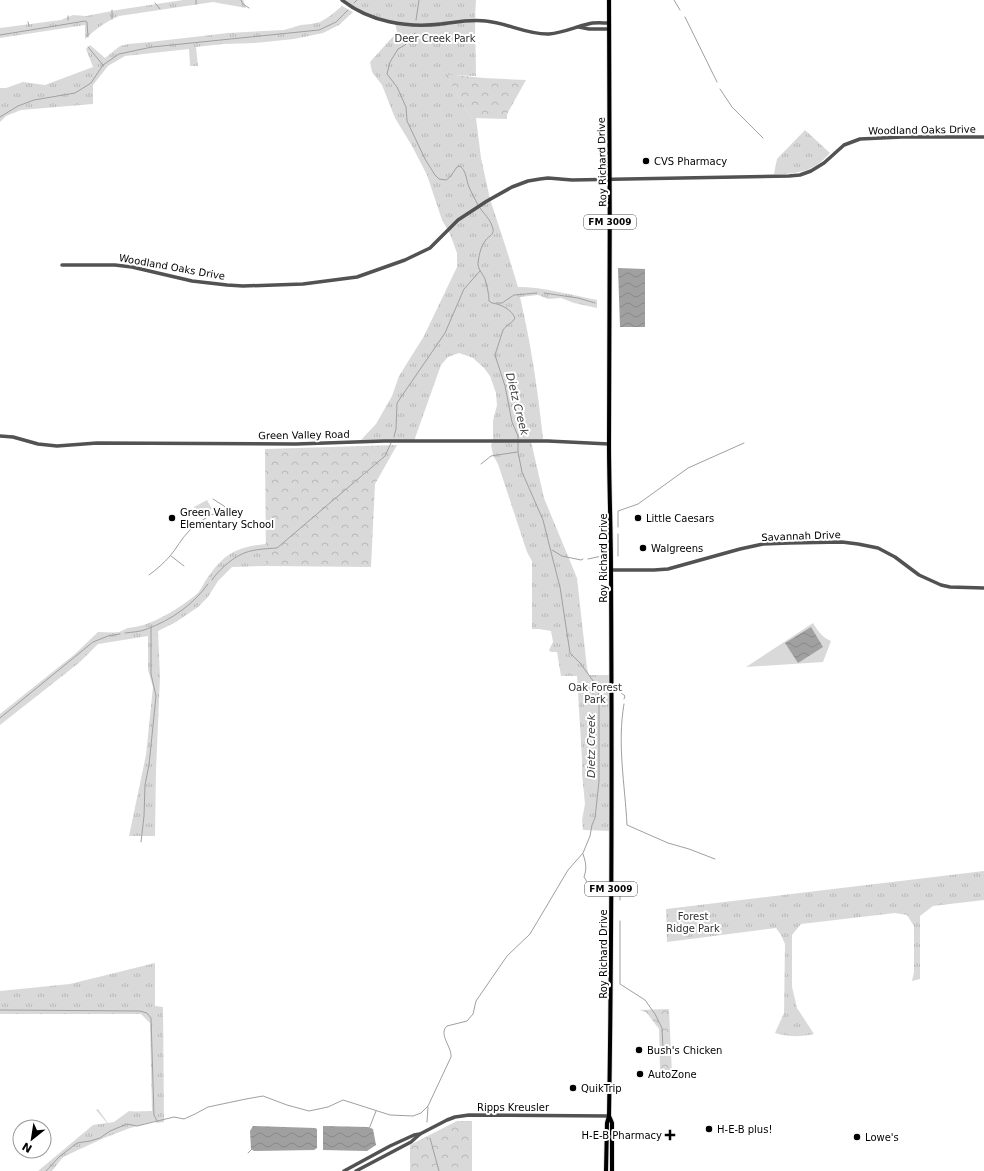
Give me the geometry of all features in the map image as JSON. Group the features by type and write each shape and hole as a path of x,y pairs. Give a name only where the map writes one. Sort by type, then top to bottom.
{"main road":[{"name":"Roy Richard Drive","path":"606,1171 606,1123 609,1116 611,1001 611,570 609,444 611,343 609,0"},
{"name":"Roy Richard Drive","path":"609,1116 612,1123 612,1171"}],"street":[{"path":"342,0 375,18 398,24 416,26 474,20 487,21 535,33 546,34 588,24 609,23"},
{"path":"579,27 584,29 609,29"},
{"name":"Woodland Oaks Drive","path":"62,265 115,265 132,267 192,281 227,285 282,286 321,283 361,276 405,260 430,248 458,220 469,212 512,187 533,180 548,178 572,180 800,175 818,168 844,145 860,139 902,137 984,137"},
{"name":"Green Valley Road","path":"0,436 13,437 38,444 57,446 97,443 296,444 384,441 527,441 609,444"},
{"name":"Savannah Drive","path":"611,570 668,569 763,544 842,542 878,548 895,557 928,580 941,585 950,587 984,588"},
{"name":"Ripps Kreusler","path":"344,1171 397,1143 420,1134 447,1120 469,1115 609,1116"},
{"name":"Ripps Kreusler","path":"356,1171 410,1142 420,1134"}],"green space":[{"path":"183,0 243,0 246,8 213,2 119,16 101,26 85,39 85,25 0,38 0,28 61,20 73,15 86,16"},
{"path":"342,0 476,0 476,76 446,75 471,118 476,118 481,158 490,199 518,287 548,290 597,300 597,308 574,303 561,298 548,299 538,295 520,297 531,350 543,439 531,441 544,498 577,578 589,675 611,675 611,831 583,830 582,820 585,804 577,676 561,676 557,652 551,652 549,650 553,642 551,631 532,629 532,561 527,552 498,464 493,455 491,445 493,441 493,421 497,405 496,393 490,376 473,358 459,353 448,357 441,365 414,441 359,442 376,424 392,396 399,376 424,336 457,267 457,253 450,234 442,220 427,175 395,118 382,85 372,72 370,62 397,32 395,23 375,18"},
{"path":"342,6 353,12 339,25 323,33 294,39 196,47 198,66 190,66 189,49 125,56 108,66 93,85 93,104 21,110 6,116 0,122 0,88 6,88 23,82 45,85 93,67 86,49 90,45 105,58 120,46 128,44 228,33 284,30 320,22"},
{"path":"445,74 526,80 507,114 507,119 471,118"},
{"path":"805,130 830,153 818,164 805,171 774,174 777,159"},
{"path":"397,445 375,484 371,567 266,566 265,449"},
{"path":"207,500 212,509 200,518 194,507"},
{"path":"266,544 266,566 232,567 218,581 208,597 198,607 176,622 158,631 160,677 155,836 129,836 146,755 153,687 148,670 148,636 98,644 80,662 0,725 0,714 75,654 98,632 119,632 128,628 146,624 162,617 181,606 198,593 214,569 226,557 239,549"},
{"path":"813,623 820,634 831,641 823,662 746,667"},
{"name":"Forest Ridge Park","path":"984,871 984,900 933,906 920,916 920,979 912,981 914,972 914,926 907,915 895,913 801,924 792,935 792,987 797,1008 814,1034 794,1036 775,1033 784,1013 785,944 776,928 667,942 666,909"},
{"path":"155,963 155,1006 163,1007 164,1122 157,1123 155,1121 130,1128 104,1138 63,1157 52,1171 38,1171 93,1125 107,1123 96,1110 98,1109 108,1123 114,1122 129,1111 152,1111 150,1023 141,1014 0,1014 0,991 70,984"},
{"path":"669,1009 672,1075 660,1070 659,1029 646,1012 639,1010"},
{"path":"457,1121 472,1121 472,1171 410,1171 410,1145"}],"water":[{"path":"618,268 645,269 645,327 620,327"},
{"path":"811,627 823,647 798,663 785,643"},
{"path":"253,1126 315,1128 317,1129 317,1148 314,1150 254,1151 251,1149 250,1131"},
{"path":"323,1126 368,1127 373,1129 376,1145 367,1151 323,1150"}],"waterway":[{"path":"241,0 243,4 249,8"},
{"path":"354,3 357,0"},
{"name":"Dietz Creek","path":"416,20 419,0"},
{"path":"674,0 680,10"},
{"path":"155,3 160,9"},
{"path":"112,10 112,19"},
{"path":"0,117 18,106 34,100 75,93 91,83 103,65 119,54 152,47 319,30 336,22 348,10"},
{"path":"685,17 717,82"},
{"path":"0,35 85,21 87,22 88,37"},
{"path":"28,22 29,26"},
{"name":"Dietz Creek","path":"415,33 405,45 398,49 390,62 387,74 397,87 406,107 407,121 425,159 435,175 439,179 446,180 457,167 460,166 464,171 469,187 478,205"},
{"path":"88,47 103,65"},
{"path":"720,89 732,107 763,138"},
{"name":"Dietz Creek","path":"480,208 490,221 493,229 492,235 482,246 478,262 479,269 485,279 489,301 506,308 514,315 515,318 503,330 495,355 505,386 512,422 518,439"},
{"path":"394,437 396,429 397,403 445,333 464,289 480,271"},
{"path":"496,303 502,303 514,295 537,293"},
{"path":"544,293 578,298 595,303"},
{"name":"Dietz Creek","path":"46,1171 59,1157 77,1143 100,1138 110,1131 127,1124 137,1126 174,1117 184,1119 208,1107 263,1096 309,1111 328,1107 343,1100 390,1115 413,1116 421,1113 428,1106 451,1057 450,1049 444,1033 445,1029 447,1026 467,1021 473,1014 476,1001 507,956 530,934 568,870 583,853 595,818 599,781 599,696 597,684 570,653 560,587 543,520 522,472 518,452 518,442"},
{"path":"212,580 224,566 244,553 253,550 277,548 385,456 391,443"},
{"path":"618,527 618,511 638,504 688,468 744,443"},
{"path":"481,464 491,456 517,452"},
{"path":"149,575 168,559 193,527 206,518 226,508 213,499"},
{"path":"618,534 618,556"},
{"path":"552,550 562,556 581,560 583,559"},
{"path":"171,556 184,566"},
{"path":"588,559 602,556"},
{"path":"125,633 144,630 165,621 196,599 208,584"},
{"path":"141,842 145,785 149,765 156,696 151,674 151,627"},
{"path":"0,718 93,642 108,636 120,634"},
{"name":"Dietz Creek","path":"597,684 605,686"},
{"path":"619,691 625,696 624,699"},
{"path":"624,704 621,749 627,825 668,843 715,859"},
{"path":"583,854 586,866 584,877 590,887 604,892"},
{"path":"619,894 620,900"},
{"path":"620,921 620,984 645,1000 655,1014 662,1028 663,1049"},
{"path":"0,1010 140,1011 147,1013 151,1018 154,1115 157,1121"},
{"path":"427,1122 428,1107"},
{"path":"369,1129 376,1111"},
{"path":"430,1138 439,1171"},
{"path":"248,1153 252,1149"}],"place":[{"name":"CVS Pharmacy","path":"646,161"},
{"name":"Green Valley Elementary School","path":"172,518"},
{"name":"Little Caesars","path":"638,518"},
{"name":"Walgreens","path":"643,548"},
{"name":"Bush's Chicken","path":"639,1050"},
{"name":"AutoZone","path":"640,1074"},
{"name":"QuikTrip","path":"573,1088"},
{"name":"H-E-B plus!","path":"709,1129"},
{"name":"H-E-B Pharmacy","path":"670,1135"},
{"name":"Lowe's","path":"857,1137"}],"park label":[{"name":"Deer Creek Park","path":"435,38"},
{"name":"Oak Forest Park","path":"595,692"}]}
